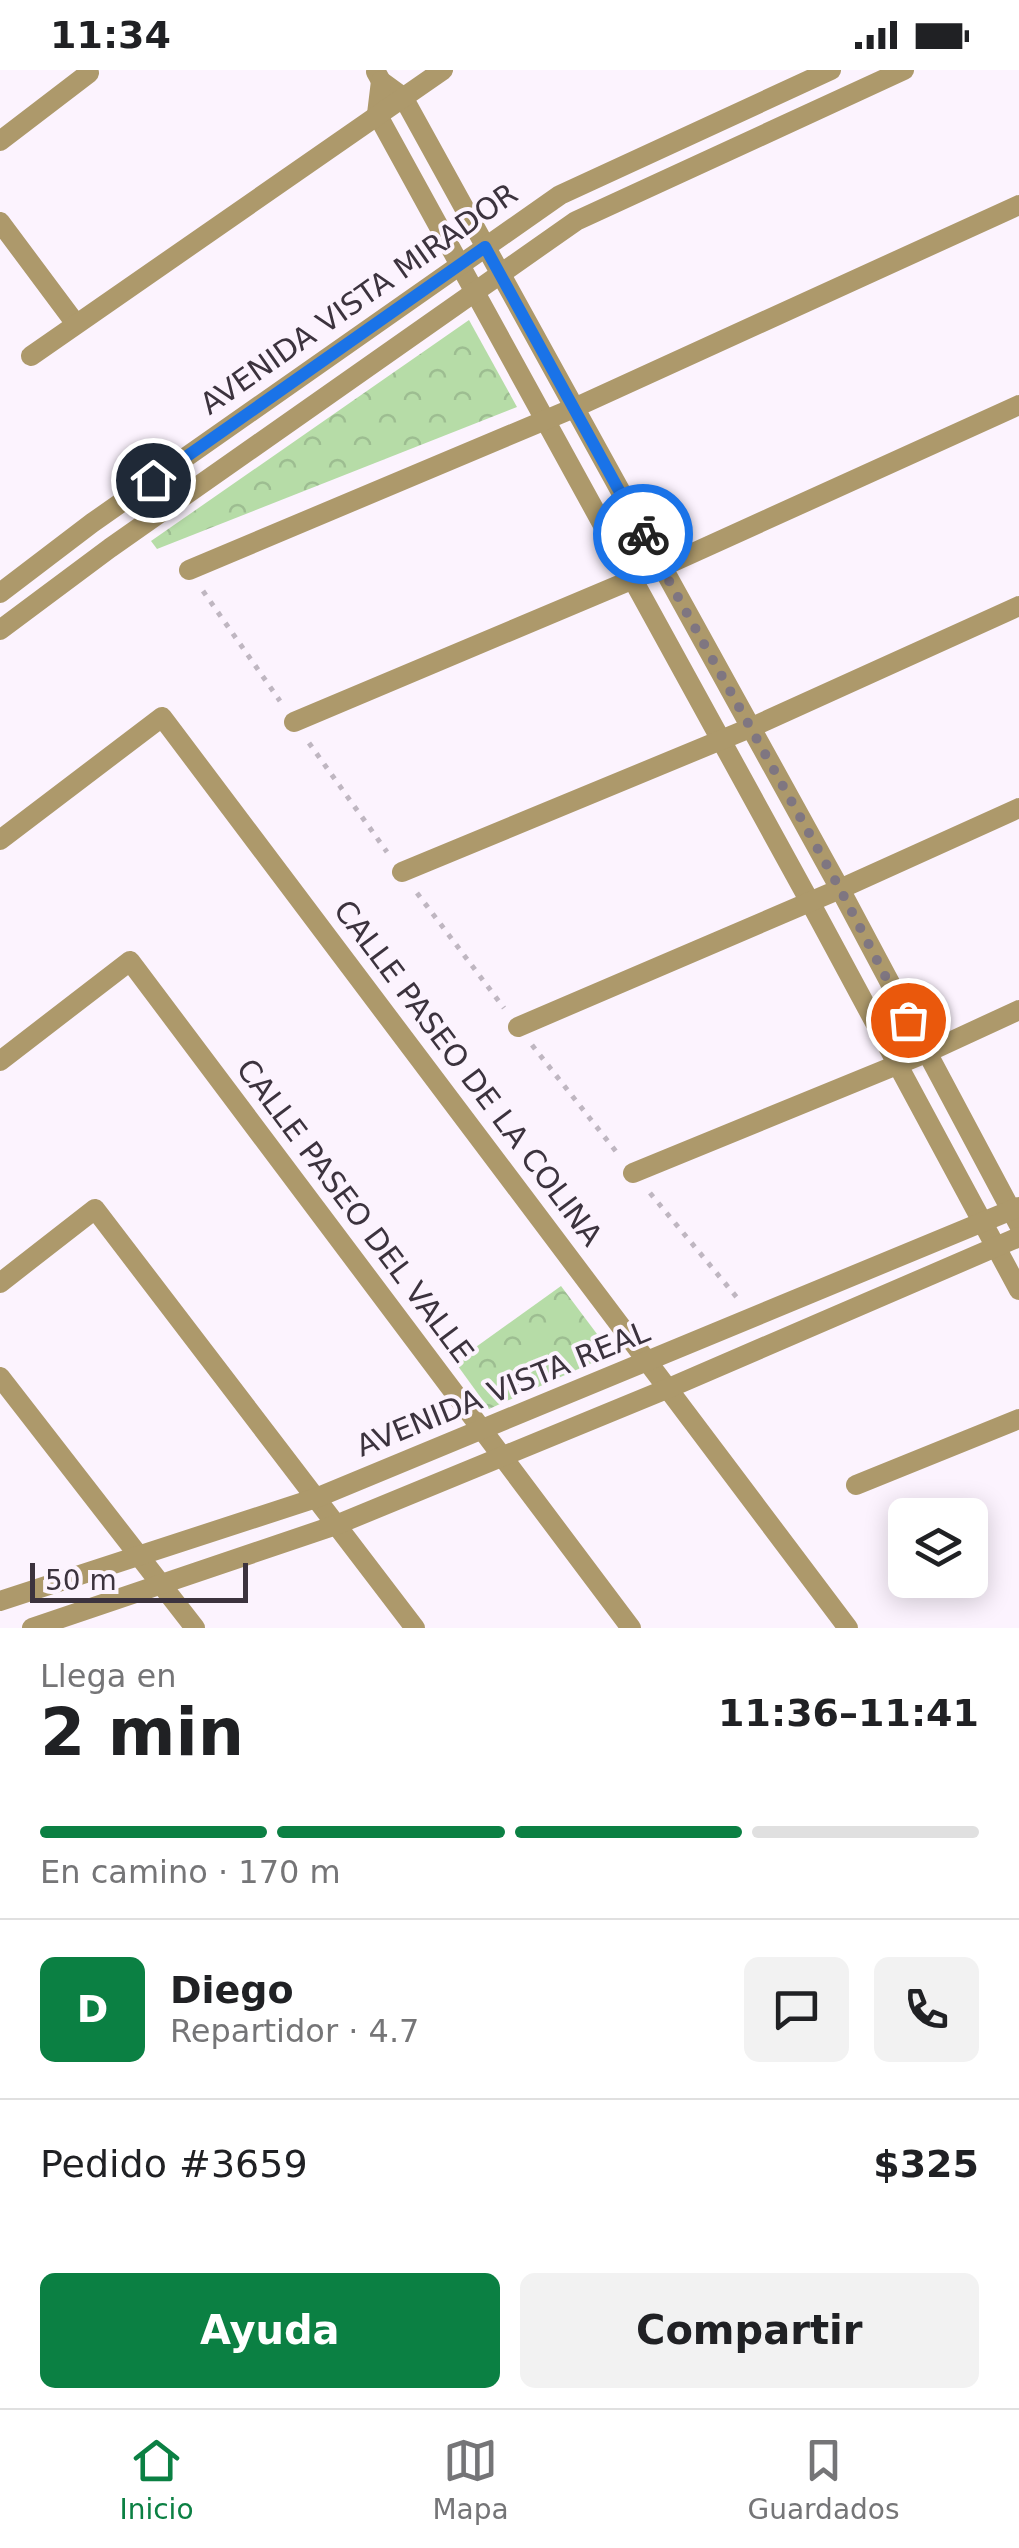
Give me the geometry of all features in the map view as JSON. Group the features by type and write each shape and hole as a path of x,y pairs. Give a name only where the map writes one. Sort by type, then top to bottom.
{"street":[{"path":"31,356 443,70"},
{"name":"AVENIDA VISTA MIRADOR","path":"0,592 560,195 831,70"},
{"name":"AVENIDA VISTA MIRADOR","path":"0,630 110,548 576,221 862,79 904,70"},
{"path":"0,142 89,73"},
{"path":"377,74 402,97 1017,1214"},
{"path":"377,74 377,114 1019,1290"},
{"path":"189,570 574,408 1019,205"},
{"path":"0,222 76,324"},
{"path":"294,722 662,567 1019,405"},
{"path":"92,524 110,548"},
{"path":"402,872 750,728 1019,606"},
{"name":"CALLE PASEO DE LA COLINA","path":"0,840 162,717 848,1628"},
{"path":"518,1026 1019,808"},
{"name":"CALLE PASEO DEL VALLE","path":"0,1061 130,961 631,1628"},
{"path":"633,1172 1019,1010"},
{"path":"0,1283 94,1208 416,1628"},
{"name":"AVENIDA VISTA REAL","path":"0,1601 316,1498 982,1224 1017,1214"},
{"name":"AVENIDA VISTA REAL","path":"32,1628 336,1525 669,1388 1019,1237"},
{"path":"0,1377 195,1628"},
{"path":"856,1486 1019,1419"}],"path":[{"path":"189,570 402,872 518,1026 754,1318"}],"green space":[{"path":"469,320 517,407 157,549 151,541"},
{"path":"561,1286 612,1354 489,1409 455,1362"}],"way so far":[{"path":"643,534 840,889 908,1020"}],"route":[{"path":"153,480 485,247 643,534"}]}
